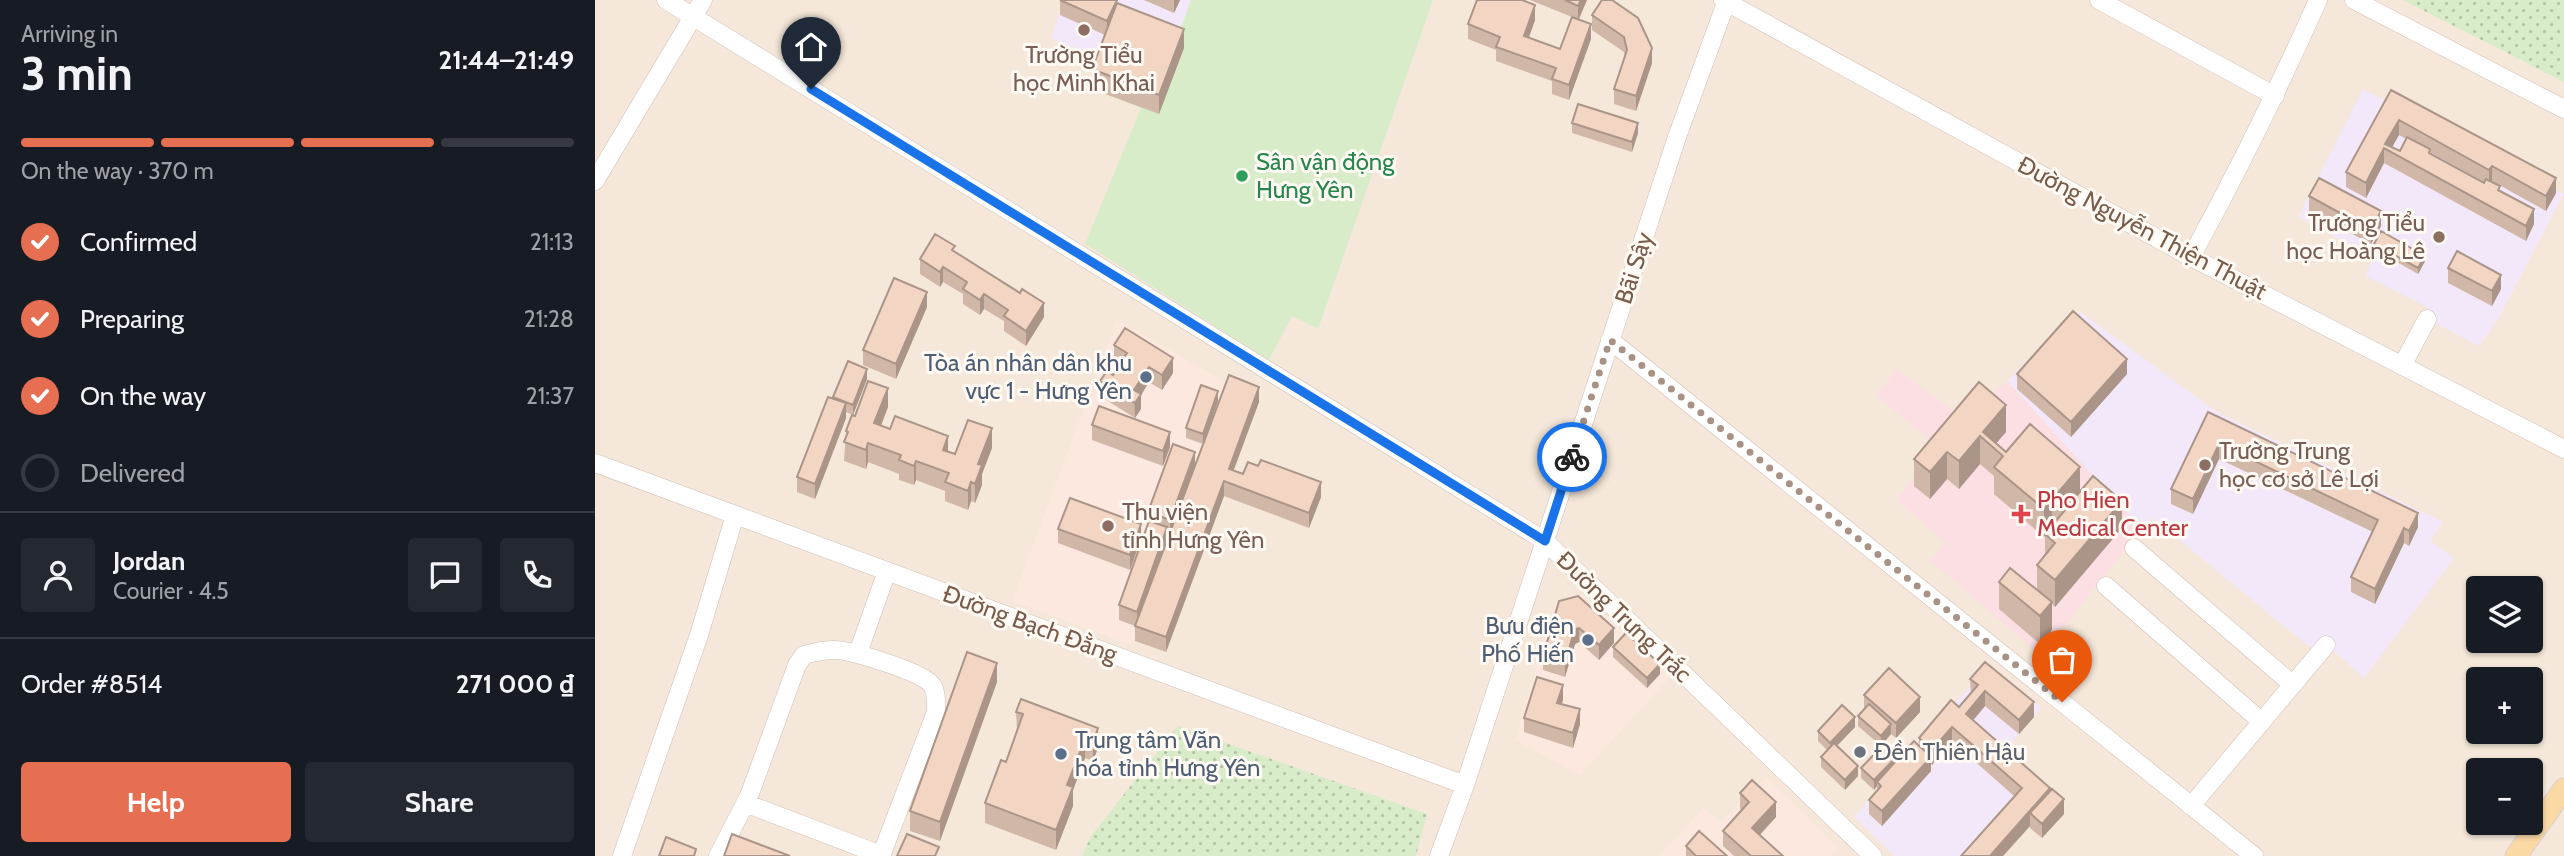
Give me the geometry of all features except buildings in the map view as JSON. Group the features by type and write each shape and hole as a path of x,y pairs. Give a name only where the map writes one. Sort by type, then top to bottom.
{"main road":[{"path":"2515,856 2564,789"}],"street":[{"name":"Đường Trưng Trắc","path":"666,0 1545,541 1873,856"},
{"path":"595,181 702,0"},
{"name":"Đường Nguyễn Thiện Thuật","path":"1725,0 2191,257 2563,447"},
{"name":"Bãi Sậy","path":"1439,856 1465,785 1677,137 1725,0"},
{"path":"2099,0 2275,96"},
{"path":"2191,257 2236,175 2318,0"},
{"path":"2354,0 2564,108"},
{"path":"2402,366 2427,319"},
{"path":"1610,340 2254,856"},
{"name":"Đường Bạch Đằng","path":"595,463 1465,785"},
{"path":"622,856 699,635 735,515"},
{"path":"2134,548 2293,685"},
{"path":"857,653 887,571"},
{"path":"2106,586 2262,722"},
{"path":"2191,806 2326,645"},
{"path":"718,856 745,803 797,665 804,655 826,650 857,653 923,677 932,686 936,696 936,712 881,855 745,803"}],"shaded area":[{"path":"595,0 2564,0 2564,856 595,856"},
{"name":"Trường Tiểu học Minh Khai","path":"1064,0 1191,0 1175,45 1103,59 1051,38"},
{"name":"Trường Tiểu học Hoàng Lê","path":"2363,89 2564,194 2498,319 2479,346 2424,317 2427,307 2366,276 2373,257 2298,217"},
{"name":"Trường Trung học cơ sở Lê Lợi","path":"2079,311 2217,412 2443,522 2430,541 2454,558 2364,678 2323,642 2314,651 2153,518 2142,529 2007,381"},
{"name":"Thu viện tỉnh Hưng Yên","path":"1117,320 1227,383 1132,645 1012,601"},
{"name":"Pho Hien Medical Center","path":"1897,370 1965,419 2007,381 2142,529 2041,655 1930,561 1945,543 1897,499 1938,448 1876,395"},
{"name":"Bưu điện Phố Hiến","path":"1583,595 1670,677 1580,775 1515,740 1556,603"},
{"path":"1989,665 2042,708 2005,750 2057,795 2003,856 1895,856 1854,817"},
{"path":"1766,778 1837,847 1829,856 1660,856 1703,808 1721,822"}],"green space":[{"name":"Sân vận động Hưng Yên","path":"1191,0 1433,0 1318,329 1292,316 1269,360 1085,244 1141,108 1092,89 1117,22 1175,45"},
{"path":"2403,0 2564,0 2564,82"},
{"path":"1178,726 1427,814 1416,856 1082,856 1091,836"}],"way so far":[{"path":"1572,457 1610,340 2062,702"}],"place":[{"name":"Trường Tiểu học Minh Khai","path":"1084,30"},
{"name":"Sân vận động Hưng Yên","path":"1242,176"},
{"name":"Trường Tiểu học Hoàng Lê","path":"2439,237"},
{"name":"Tòa án nhân dân khu vực 1 - Hưng Yên","path":"1146,377"},
{"name":"Trường Trung học cơ sở Lê Lợi","path":"2205,465"},
{"name":"Pho Hien Medical Center","path":"2021,514"},
{"name":"Thu viện tỉnh Hưng Yên","path":"1108,526"},
{"name":"Bưu điện Phố Hiến","path":"1588,640"},
{"name":"Đền Thiên Hậu","path":"1860,752"},
{"name":"Trung tâm Văn hóa tỉnh Hưng Yên","path":"1061,754"}],"route":[{"path":"811,89 1545,541 1572,457"}]}
